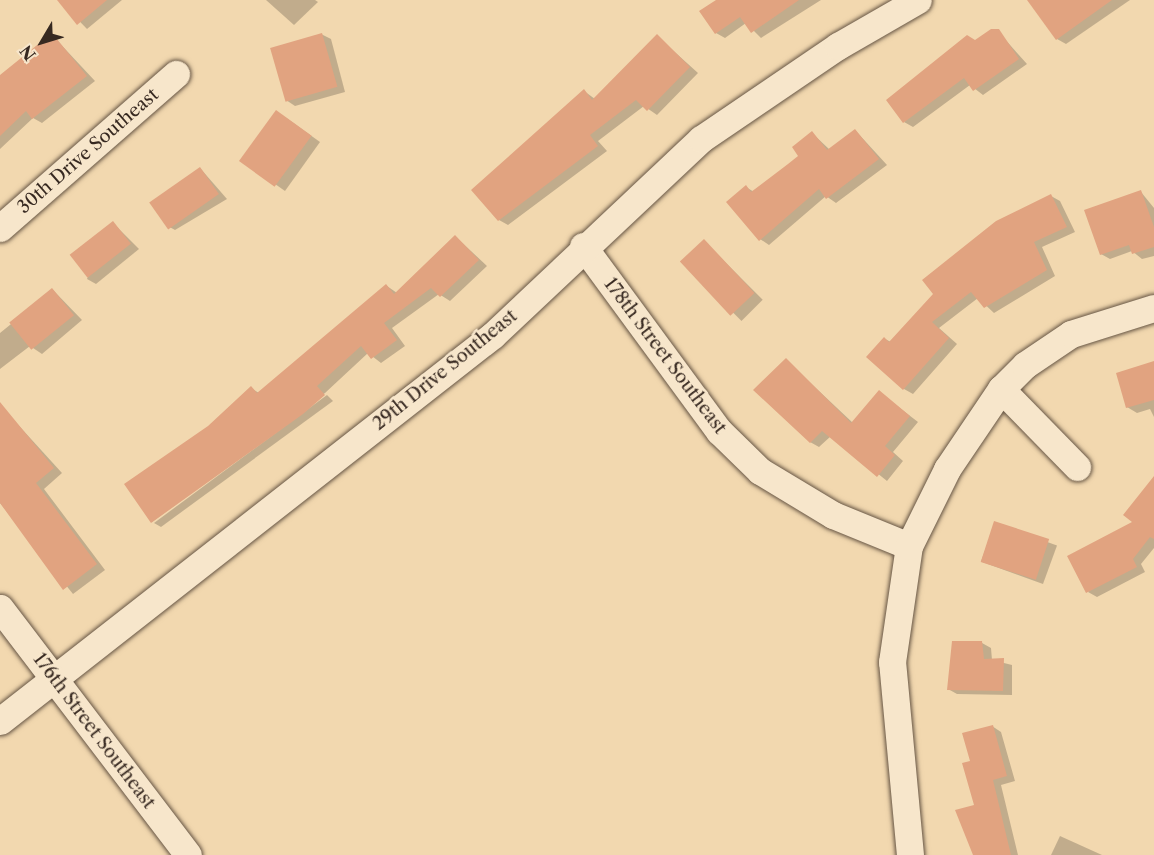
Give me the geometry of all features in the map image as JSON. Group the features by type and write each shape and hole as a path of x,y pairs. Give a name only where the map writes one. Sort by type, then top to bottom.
{"street":[{"name":"29th Drive Southeast","path":"0,721 493,335 583,246 701,139 838,46 918,0"},
{"name":"30th Drive Southeast","path":"0,228 176,74"},
{"name":"178th Street Southeast","path":"583,246 719,431 760,471 832,515 909,546"},
{"path":"910,855 892,662 909,546 946,469 1001,389 1071,334 1154,308"},
{"path":"1001,389 1077,467"},
{"name":"176th Street Southeast","path":"0,608 188,855"}],"building":[{"path":"57,0 107,0 77,25"},
{"path":"716,0 799,0 751,33 740,17 715,34 699,11"},
{"path":"1027,0 1112,0 1056,40"},
{"path":"991,29 999,29 1019,59 973,91 964,78 903,123 886,100 967,35 975,40"},
{"path":"52,33 87,76 32,119 26,111 0,136 0,75"},
{"path":"322,33 337,87 286,102 270,48"},
{"path":"657,34 690,67 647,111 636,100 590,135 598,146 498,221 471,190 584,89 592,100"},
{"path":"276,110 312,136 275,187 239,161"},
{"path":"855,129 879,159 826,199 819,189 759,241 726,202 746,185 751,192 798,156 792,147 812,131 827,150"},
{"path":"200,167 219,194 168,230 149,203"},
{"path":"1141,190 1154,227 1154,247 1132,254 1129,245 1100,255 1084,210"},
{"path":"1051,194 1067,227 1034,242 1047,270 984,308 971,292 932,322 949,338 903,390 866,357 884,337 889,342 933,294 922,280 996,221"},
{"path":"113,221 131,244 88,278 70,255"},
{"path":"455,235 479,260 440,297 431,288 384,323 397,340 371,359 361,346 317,386 325,395 303,414 151,523 124,484 208,426 251,386 257,393 386,284 394,294"},
{"path":"704,239 754,293 730,316 680,262"},
{"path":"52,288 74,315 31,350 9,323"},
{"path":"786,358 851,423 879,390 910,416 885,446 895,455 877,477 822,431 810,443 753,390"},
{"path":"1154,361 1154,400 1126,408 1116,373"},
{"path":"0,402 54,468 36,483 97,564 63,590 0,503"},
{"path":"1154,476 1154,539 1150,537 1133,559 1137,567 1086,593 1067,556 1132,522 1123,515"},
{"path":"994,521 1049,539 1036,580 981,562"},
{"path":"952,641 982,641 984,659 1004,658 1003,691 947,690"},
{"path":"993,725 1007,776 993,780 1011,855 973,855 955,810 974,805 962,763 970,761 962,733"}]}
